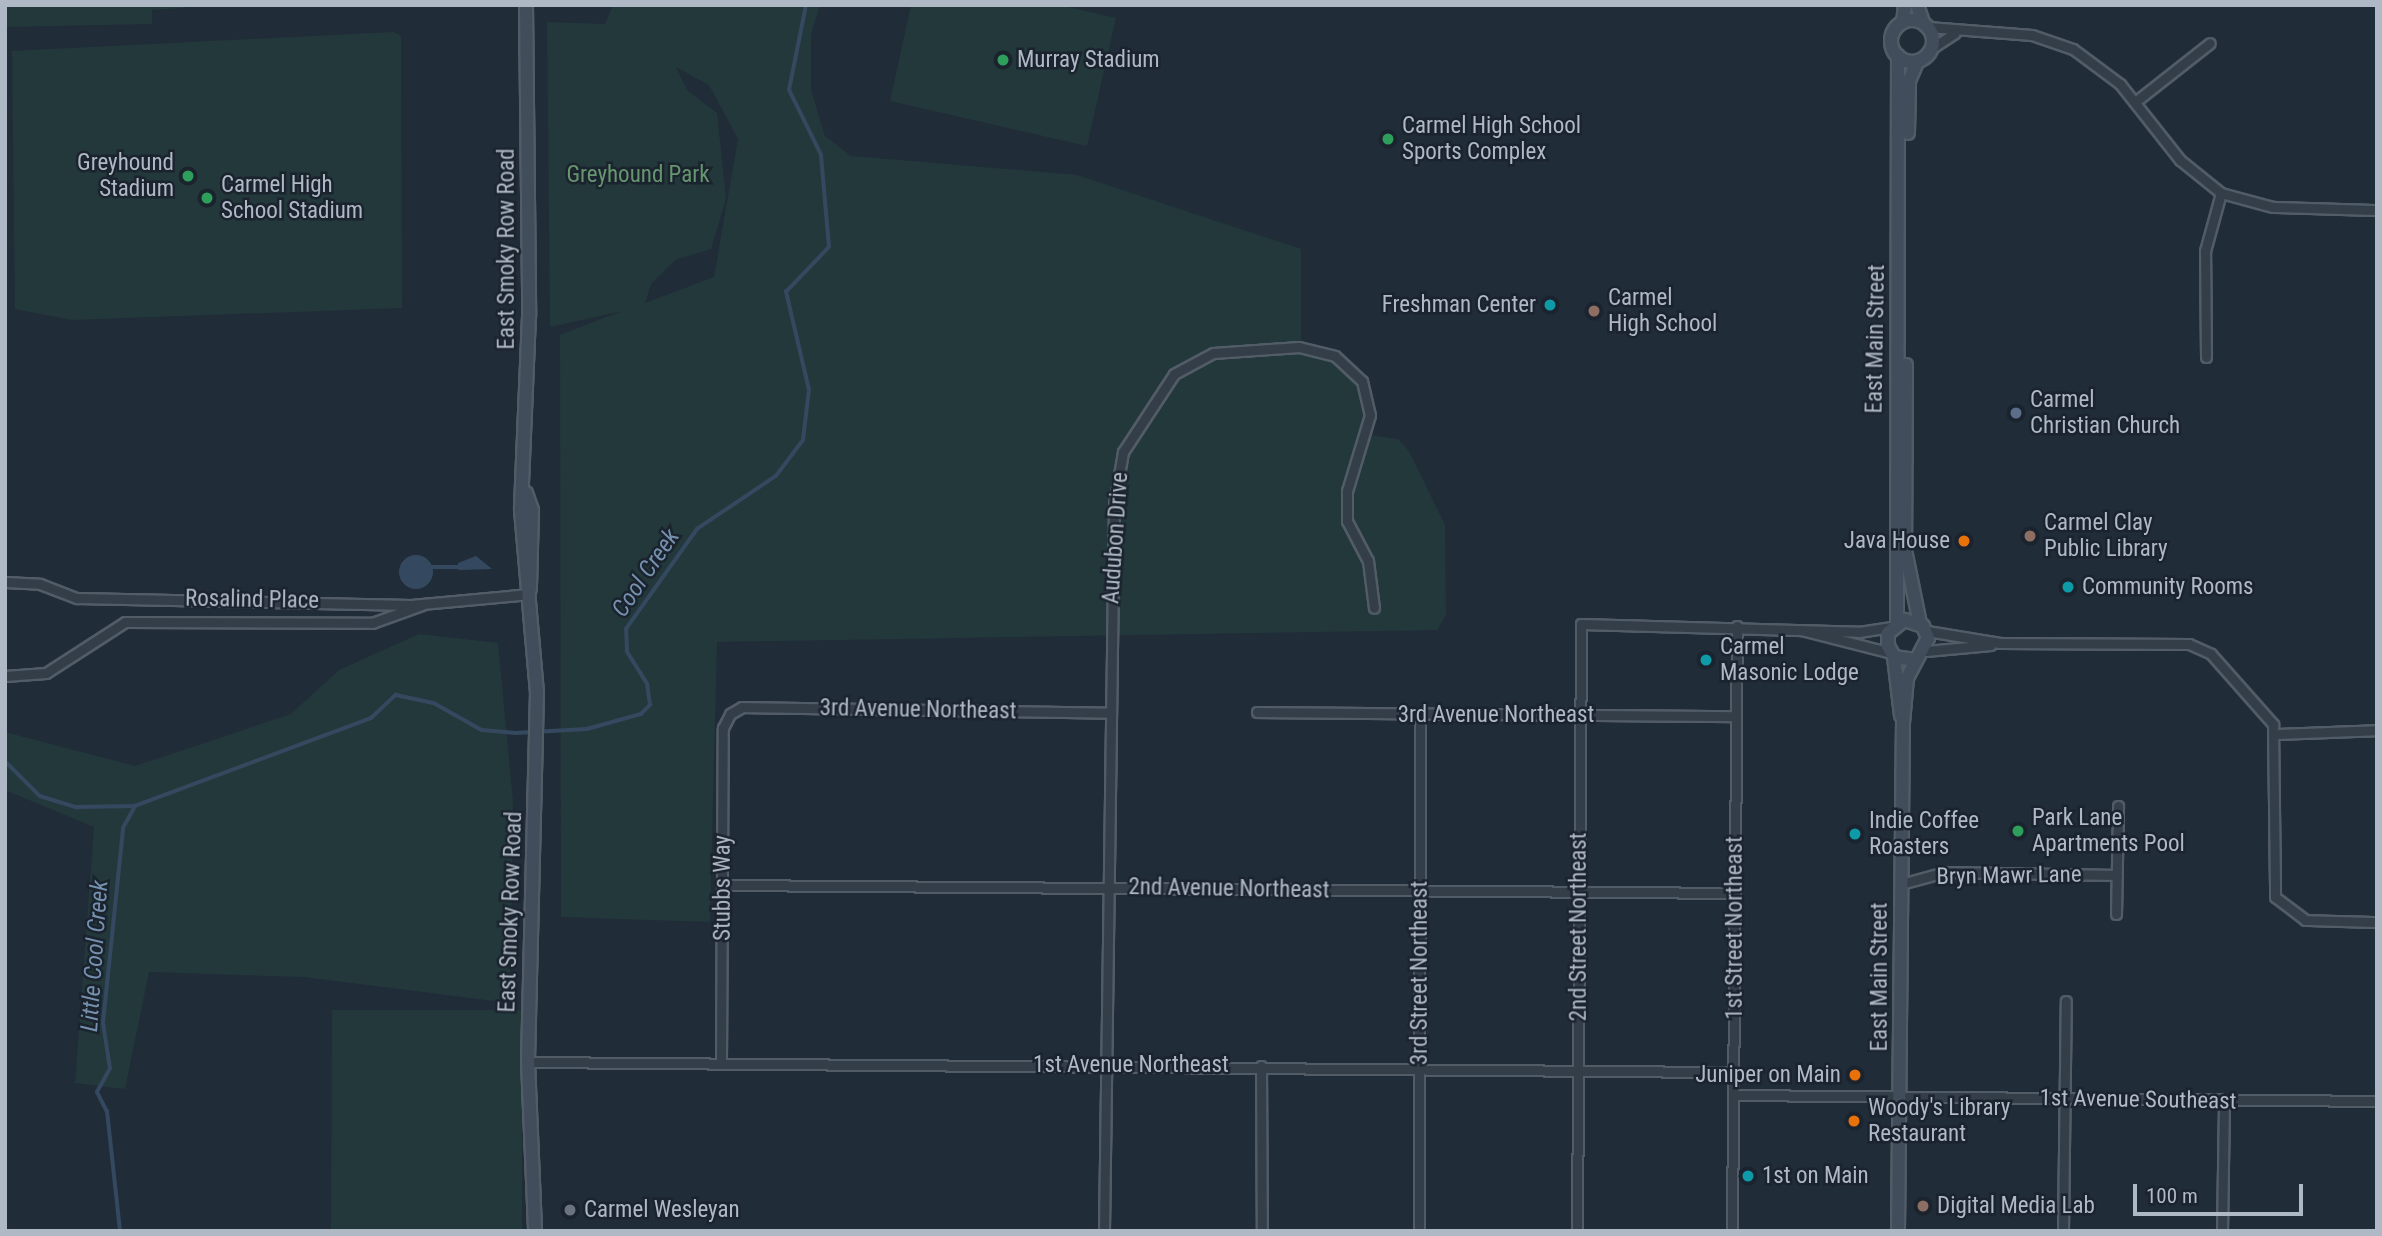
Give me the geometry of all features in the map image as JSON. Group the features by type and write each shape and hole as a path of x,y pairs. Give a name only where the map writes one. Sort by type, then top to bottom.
{"main road":[{"name":"East Smoky Row Road","path":"526,5 526,492 521,515 537,692 528,1062 535,1231"},
{"path":"1905,5 1903,22 1891,37 1898,56 1917,62 1932,48 1917,5"},
{"path":"1903,22 1925,24"},
{"name":"East Main Street","path":"1898,56 1895,625 1892,655 1903,723 1898,1231"},
{"name":"East Main Street","path":"1903,723 1920,656 1923,627 1905,550 1909,94 1917,62"},
{"path":"1895,625 1923,627"},
{"path":"1892,655 1920,656"}],"street":[{"path":"1925,24 1957,33 2032,35 2073,49 2136,102 2180,160 2221,193 2273,206 2377,210"},
{"path":"1932,48 1957,33"},
{"path":"2136,102 2210,43"},
{"path":"2206,358 2206,251 2221,193"},
{"name":"Audubon Drive","path":"1104,1231 1108,713 1114,504 1123,452 1146,408 1174,374 1213,353 1254,346 1335,356 1362,381 1370,415 1347,491 1347,522 1367,561 1374,608"},
{"name":"Rosalind Place","path":"5,582 40,584 77,598 426,602 529,594"},
{"name":"Rosalind Place","path":"5,676 46,673 125,622 372,623 426,602"},
{"name":"2nd Street Northeast","path":"1577,1231 1581,624 1737,626"},
{"path":"1737,626 1799,629 1895,625"},
{"name":"1st Street Northeast","path":"1732,1231 1737,626"},
{"path":"1923,627 2000,643"},
{"path":"1799,629 1892,655"},
{"path":"1920,656 2000,643 2189,644 2233,675 2270,716 2275,734 2270,878 2276,897 2305,920 2377,922"},
{"name":"3rd Avenue Northeast","path":"730,714 741,707 1108,713"},
{"name":"3rd Avenue Northeast","path":"1256,712 1736,716"},
{"name":"Stubbs Way","path":"721,1063 723,728 730,714"},
{"name":"3rd Street Northeast","path":"1419,1231 1420,715"},
{"path":"2275,734 2377,730"},
{"path":"2116,914 2118,806"},
{"name":"Bryn Mawr Lane","path":"1901,884 1945,872 2116,875"},
{"name":"2nd Avenue Northeast","path":"723,884 1734,893"},
{"path":"2063,1231 2066,1000"},
{"name":"1st Avenue Northeast","path":"528,1062 1734,1072"},
{"path":"1261,1066 1262,1231"},
{"path":"1734,1095 1900,1097"},
{"name":"1st Avenue Southeast","path":"1900,1097 2377,1101"},
{"path":"2222,1231 2224,1101"}],"green space":[{"path":"5,5 184,5 184,8 152,10 152,24 5,27"},
{"name":"Greyhound Park","path":"613,5 820,5 811,34 811,90 825,136 851,156 1077,175 1301,249 1301,343 1345,354 1365,377 1374,407 1371,435 1398,439 1409,451 1445,525 1446,615 1437,630 717,642 710,922 561,917 560,335 622,311 550,327 547,22 605,24","holes":["676,67 709,85 738,139 714,277 645,303 651,284 675,260 711,249 726,199 717,113 687,90"]},
{"name":"Murray Stadium","path":"911,5 1060,5 1116,18 1087,146 890,101"},
{"name":"Carmel High School Stadium","path":"393,32 401,36 402,308 72,320 15,309 12,51"},
{"path":"419,634 498,643 513,801 510,1003 304,977 149,972 125,1089 75,1083 94,827 5,790 5,732 135,766 291,714 339,670"},
{"path":"332,1010 522,1010 522,1231 331,1231"}],"water":[{"path":"416,555 428,560 433,572 428,584 416,589 404,584 399,572 404,560"},
{"path":"476,556 492,569 458,570 458,563"}],"waterway":[{"name":"Cool Creek","path":"5,761 40,796 77,807 135,806 371,718 396,695 434,703 482,730 515,733 587,729 641,714 650,705 647,684 627,652 626,629 697,529 776,476 803,440 809,390 786,292 829,247 821,155 789,90 806,5"},
{"path":"432,567 458,567"},
{"name":"Little Cool Creek","path":"120,1231 107,1112 97,1092 110,1069 103,1023 123,828 135,806"}],"place":[{"name":"Murray Stadium","path":"1003,60"},
{"name":"Carmel High School Sports Complex","path":"1388,139"},
{"name":"Greyhound Stadium","path":"188,176"},
{"name":"Carmel High School Stadium","path":"207,198"},
{"name":"Freshman Center","path":"1550,305"},
{"name":"Carmel High School","path":"1594,311"},
{"name":"Carmel Christian Church","path":"2016,413"},
{"name":"Carmel Clay Public Library","path":"2030,536"},
{"name":"Java House","path":"1964,541"},
{"name":"Community Rooms","path":"2068,587"},
{"name":"Carmel Masonic Lodge","path":"1706,660"},
{"name":"Park Lane Apartments Pool","path":"2018,831"},
{"name":"Indie Coffee Roasters","path":"1855,834"},
{"name":"Juniper on Main","path":"1855,1075"},
{"name":"Woody's Library Restaurant","path":"1854,1121"},
{"name":"1st on Main","path":"1748,1176"},
{"name":"Digital Media Lab","path":"1923,1206"},
{"name":"Carmel Wesleyan","path":"570,1210"}]}
